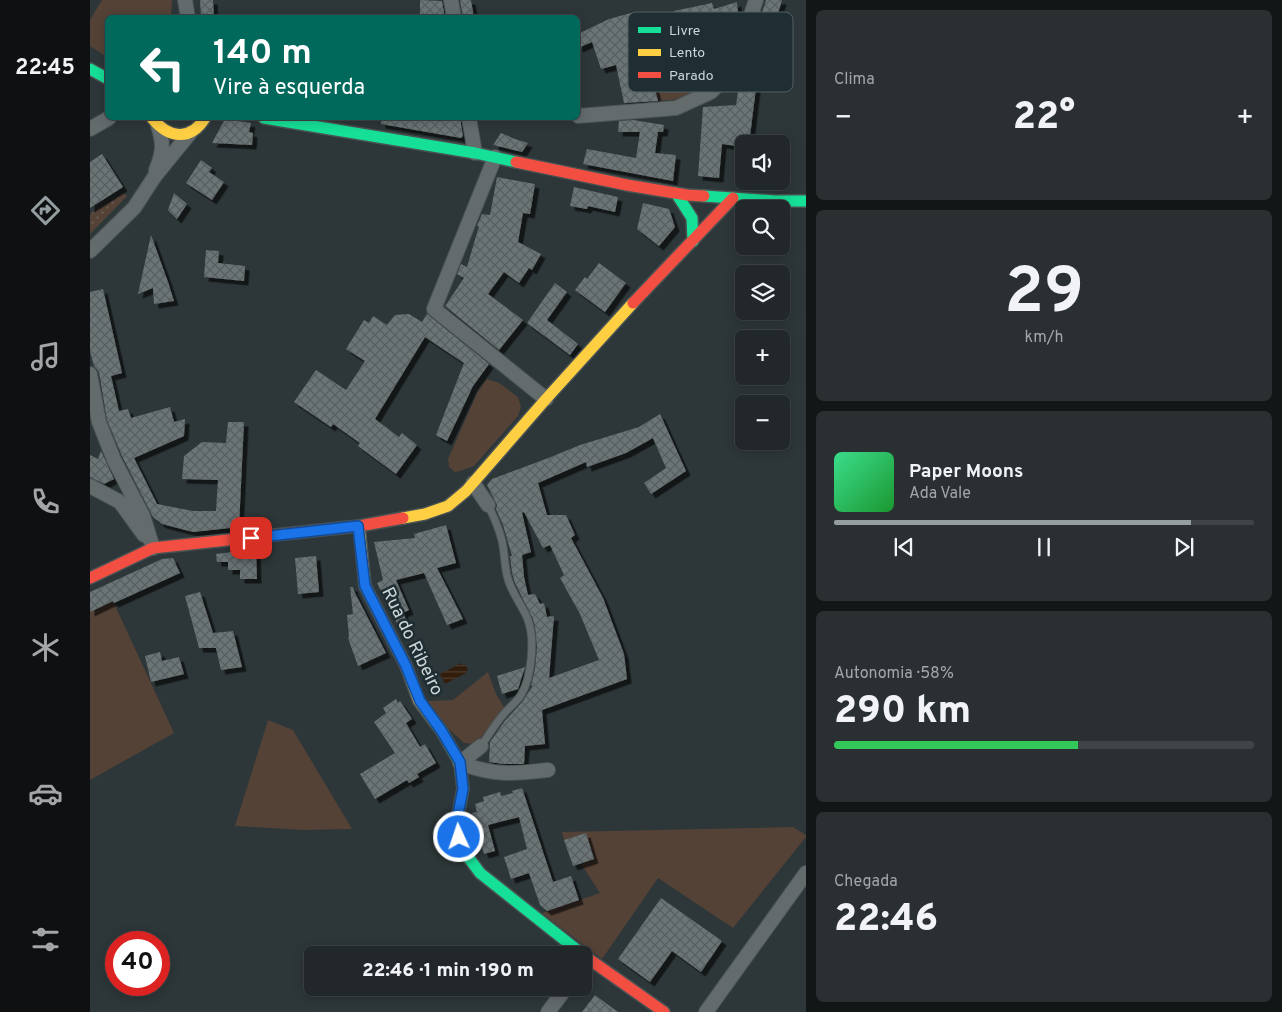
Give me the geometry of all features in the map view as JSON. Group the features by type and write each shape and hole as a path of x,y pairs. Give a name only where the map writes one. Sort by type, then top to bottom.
{"street":[{"path":"185,0 188,15"},
{"path":"452,0 454,15"},
{"path":"752,12 756,0"},
{"path":"90,69 105,78"},
{"path":"580,116 676,108 711,92"},
{"path":"90,129 105,120"},
{"path":"90,251 134,208 154,176 203,120"},
{"path":"155,122 165,131 182,135 212,120"},
{"path":"288,120 475,153 531,166 676,193 806,201"},
{"path":"469,120 475,153"},
{"path":"154,176 162,155 161,135 155,122"},
{"path":"495,157 434,308 546,399"},
{"path":"676,193 692,218 693,241"},
{"path":"90,578 153,548 358,526 425,514 448,506 466,491 546,399 733,198"},
{"path":"90,374 99,422 114,460 143,516 153,548"},
{"path":"473,483 488,505"},
{"path":"90,486 120,502 153,548"},
{"name":"Rua do Ribeiro","path":"358,526 365,586 406,666 420,701 441,730 460,762 463,789 456,824 463,850 480,873 567,946"},
{"path":"481,746 460,762 476,769 493,773 513,774 548,770"},
{"path":"706,1012 806,873"},
{"name":"Rua do Ribeiro","path":"592,966 664,1012"},
{"path":"548,1012 560,996"}],"lane":[{"path":"481,746 502,715 521,695 528,677 533,645 528,618 508,581 505,570 503,542 488,505"}],"shaded area":[{"path":"102,0 172,0 171,15 105,15 105,56 90,46 90,20"},
{"path":"657,92 700,92 679,99 659,101"},
{"path":"124,193 127,196 90,234 90,214"},
{"path":"487,379 499,383 518,397 521,407 518,416 474,466 455,472 449,467 448,459 477,393"},
{"path":"113,601 174,733 90,780 90,604 93,610"},
{"path":"461,663 462,665 465,664 468,670 466,673 445,684 440,674"},
{"path":"488,672 496,694 504,707 476,744 464,743 449,729 428,701 453,700"},
{"path":"268,720 293,730 352,829 303,830 235,826"},
{"path":"793,827 806,835 806,837 733,928 658,878 602,959 592,951 592,946 585,946 542,913 600,893 581,864 594,859 586,833 564,840 562,832"}],"building":[{"path":"200,0 213,0 214,15 201,15"},
{"path":"420,0 442,1 444,15 420,15"},
{"path":"460,0 471,0 474,15 462,15"},
{"path":"766,0 782,0 778,12 762,12"},
{"path":"737,2 738,12 674,11 712,3 714,9"},
{"path":"628,14 628,92 656,92 658,101 624,103 616,65 601,69 592,42 580,47 580,33 609,19"},
{"path":"738,92 756,92 750,135 735,135 735,146 722,144 719,178 698,176 703,107 736,105"},
{"path":"224,120 251,123 249,132 253,133 252,145 212,143"},
{"path":"381,120 460,120 463,136 461,138 381,124"},
{"path":"633,120 664,125 663,132 658,132 655,153 676,155 673,181 583,164 587,149 636,158 640,132 618,132 619,121"},
{"path":"501,133 528,143 522,152 493,145"},
{"path":"102,154 123,187 90,208 90,162"},
{"path":"201,160 212,168 209,172 224,182 212,200 186,183"},
{"path":"497,177 535,184 530,214 523,213 518,242 541,254 532,270 529,268 519,283 504,272 488,294 523,320 499,350 445,306 464,278 457,274 461,264 467,267 479,226 477,226 482,214 490,215"},
{"path":"574,187 618,197 615,212 588,206 587,209 570,206"},
{"path":"174,193 187,204 177,219 168,210"},
{"path":"643,203 669,209 675,227 659,246 637,229"},
{"path":"151,235 174,301 154,304 153,288 138,294"},
{"path":"206,250 219,251 218,263 245,266 244,281 204,277"},
{"path":"599,263 626,283 605,312 575,290 585,277 587,279"},
{"path":"555,283 567,292 547,320 578,344 570,355 527,323"},
{"path":"103,289 122,373 111,376 119,411 128,409 131,418 170,407 174,422 185,419 184,436 134,458 157,504 193,511 216,511 218,480 182,479 184,456 202,442 226,443 228,422 244,422 239,527 193,532 162,524 153,517 122,456 107,420 99,372 94,366 90,351 90,292"},
{"path":"409,314 422,322 427,314 489,364 473,386 447,441 436,435 464,363 425,337 375,419 399,437 402,433 417,445 396,474 358,446 360,443 333,424 331,427 294,402 316,370 346,390 365,361 346,349 364,320 369,323 373,316 387,325 395,315"},
{"path":"660,414 686,471 651,494 644,483 666,468 653,438 626,453 587,467 586,462 538,483 547,515 566,515 575,535 571,538 603,598 624,654 627,679 542,710 545,744 525,746 524,764 489,762 490,742 504,722 523,701 533,685 531,686 537,647 533,619 515,583 510,556 512,556 496,509 497,505 487,485 492,479 580,445 639,427","holes":["524,512 543,548 550,545 564,575 560,578 580,614 599,660 549,678 554,616 547,617 544,603 540,604 535,594 528,595 522,555 531,552 522,513"]},
{"path":"101,451 114,479 104,484 90,477 90,455 98,459"},
{"path":"446,525 456,563 437,568 463,619 447,625 424,573 396,580 409,610 403,613 408,624 400,629 377,583 383,580 374,542 415,538 414,534"},
{"path":"256,549 257,579 240,579 240,570 228,570 228,562 217,562 216,554"},
{"path":"316,556 319,592 298,594 295,558"},
{"path":"173,558 180,573 90,612 90,592 162,559"},
{"path":"350,587 353,587 386,653 358,666 348,638 347,615 353,614"},
{"path":"200,592 213,633 233,631 242,667 221,670 216,648 199,648 185,596"},
{"path":"160,652 162,661 179,657 184,674 151,682 145,656"},
{"path":"525,667 518,689 502,694 497,676"},
{"path":"396,699 398,703 400,701 412,719 406,723 420,747 425,744 436,763 417,774 419,777 409,783 407,780 375,799 360,774 395,753 374,722 386,713 383,708"},
{"path":"522,788 553,882 571,876 579,900 547,911 540,905 529,873 511,879 504,857 527,849 519,817 488,825 495,851 484,854 479,838 474,839 470,823 474,822 472,813 477,812 475,804 484,801 483,797 500,792 501,796"},
{"path":"586,833 594,859 573,866 564,840"},
{"path":"661,898 722,941 701,972 672,951 650,982 618,959"},
{"path":"595,995 618,1012 582,1012"}],"traffic: fast":[{"path":"90,69 105,77"},
{"path":"276,120 475,153 516,162"},
{"path":"676,193 692,218 693,241"},
{"path":"704,196 775,201 806,201"},
{"path":"434,721 460,763 463,789 456,825 463,850 480,873 572,946"}],"traffic: slow":[{"path":"154,120 165,130 179,134 193,131 204,120"},
{"path":"403,518 425,514 448,506 466,491 633,303"},
{"path":"359,526 365,586 406,666 419,701 434,721"}],"traffic: jam":[{"path":"516,162 627,185 704,196"},
{"path":"633,303 733,198"},
{"path":"90,578 153,548 359,526 403,518"},
{"path":"592,961 664,1012"}],"route":[{"path":"251,538 358,526 365,586 406,666 420,701 441,730 460,762 463,789 456,824 459,837"}]}
